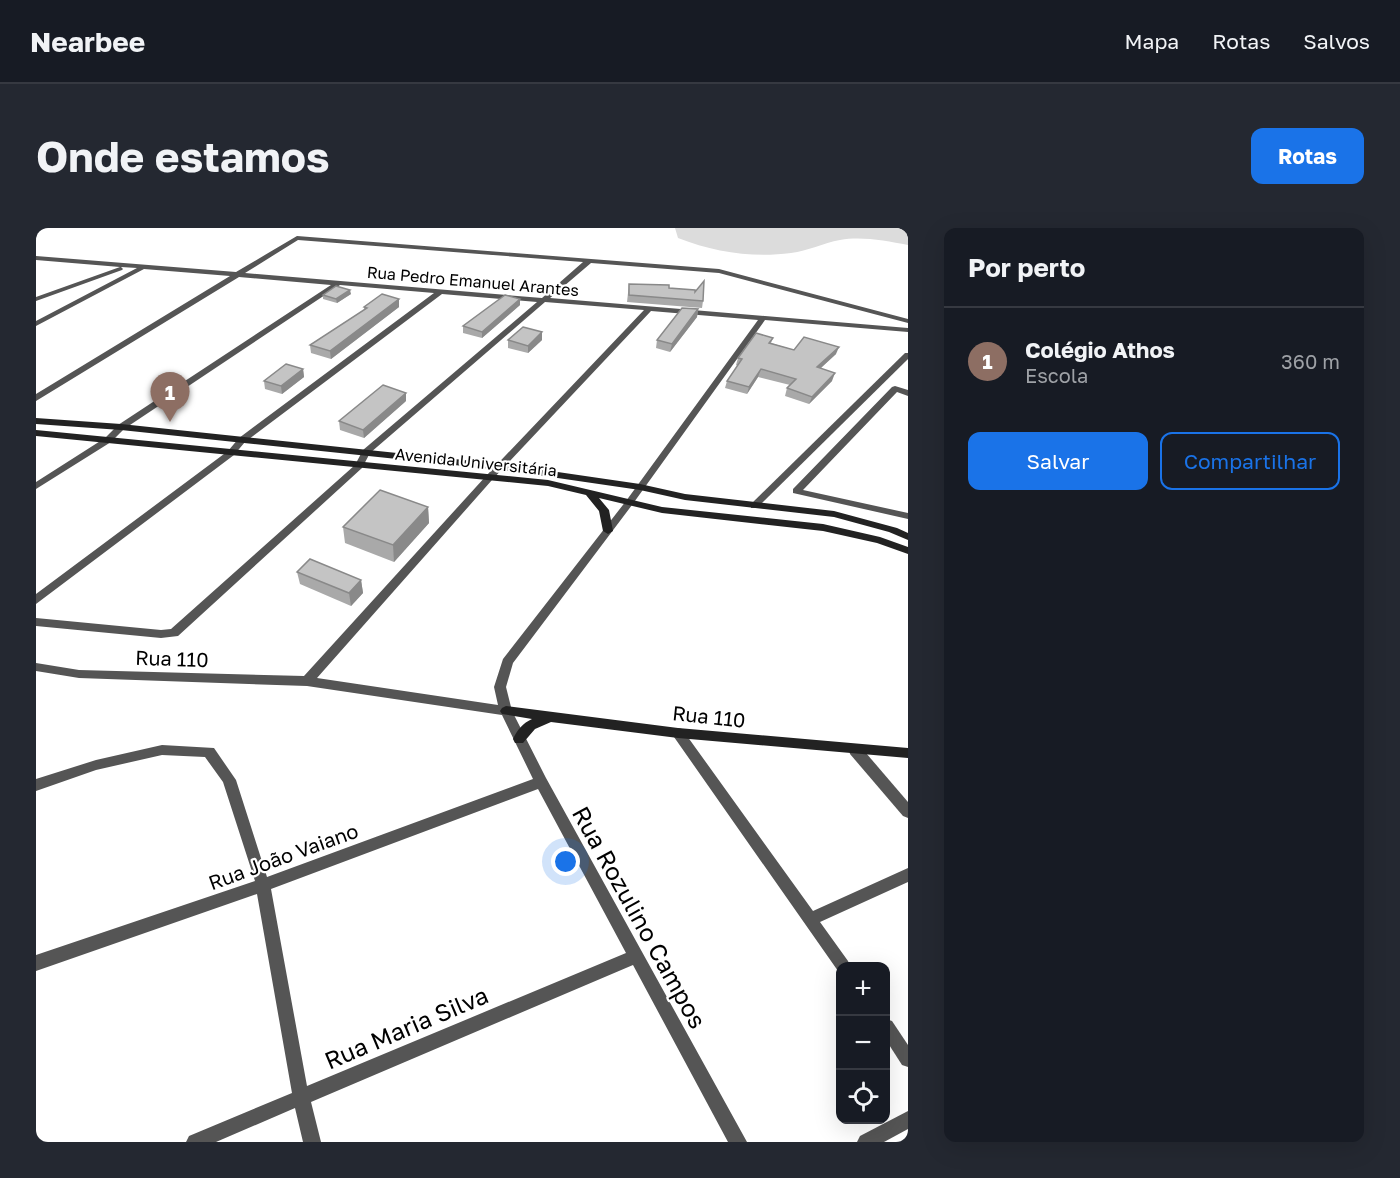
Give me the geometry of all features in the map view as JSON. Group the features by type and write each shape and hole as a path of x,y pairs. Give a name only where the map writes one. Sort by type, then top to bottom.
{"street":[{"path":"36,398 297,238 719,271 908,321"},
{"name":"Rua Pedro Emanuel Arantes","path":"36,258 908,330"},
{"path":"36,622 161,634 174,633 360,466 366,452 589,261"},
{"path":"36,299 125,267"},
{"path":"36,324 143,268"},
{"path":"36,486 338,284"},
{"path":"36,600 231,453 242,440 440,292"},
{"path":"36,294 46,295"},
{"path":"307,681 489,478 502,467 649,309"},
{"path":"871,327 874,320 872,311"},
{"path":"506,711 500,687 507,662 629,503 763,318"},
{"path":"754,506 908,355"},
{"path":"908,393 895,389 796,491 908,516"},
{"name":"Avenida Universitária","path":"36,421 121,427 502,467 640,487 690,497 834,514 893,530 908,537"},
{"name":"Avenida Universitária","path":"36,433 548,483 629,503 693,514 838,530 874,538 908,551"},
{"path":"589,492 604,510 608,531"},
{"path":"690,497 693,514"},
{"name":"Rua 110","path":"36,667 79,674 307,681 555,718 678,733 908,753"},
{"name":"Rua Rozulino Campos","path":"506,711 541,782 738,1142"},
{"path":"519,739 532,723 555,718"},
{"path":"678,733 840,962"},
{"path":"36,785 96,765 162,750 209,752 230,780 263,885 301,1097 312,1142"},
{"path":"855,750 908,812"},
{"name":"Rua João Vaiano","path":"36,963 263,885 541,782"},
{"path":"810,920 908,875"},
{"name":"Rua Maria Silva","path":"195,1142 636,956"},
{"path":"890,1034 908,1059"},
{"path":"866,1142 908,1120"}],"shaded area":[{"path":"675,228 908,228 908,245 848,239 791,253 762,255 733,253 678,238"}],"building":[{"path":"704,281 703,301 629,295 629,284 669,285 669,288 695,290 695,292"},
{"path":"336,286 350,290 336,299 323,295"},
{"path":"382,294 399,299 330,351 310,345 367,308 364,307"},
{"path":"505,295 520,299 482,332 463,326"},
{"path":"682,308 698,309 672,344 657,340"},
{"path":"523,327 542,332 528,346 508,340"},
{"path":"756,333 773,338 769,343 794,350 804,337 839,347 817,367 835,373 812,397 787,388 796,379 761,369 749,387 727,381 742,359 738,358"},
{"path":"286,364 303,369 281,386 264,381"},
{"path":"383,385 406,393 363,430 339,421"},
{"path":"380,490 428,507 393,545 343,527"},
{"path":"310,559 361,580 349,593 297,572"}],"place":[{"name":"Colégio Athos","path":"170,422"}]}
